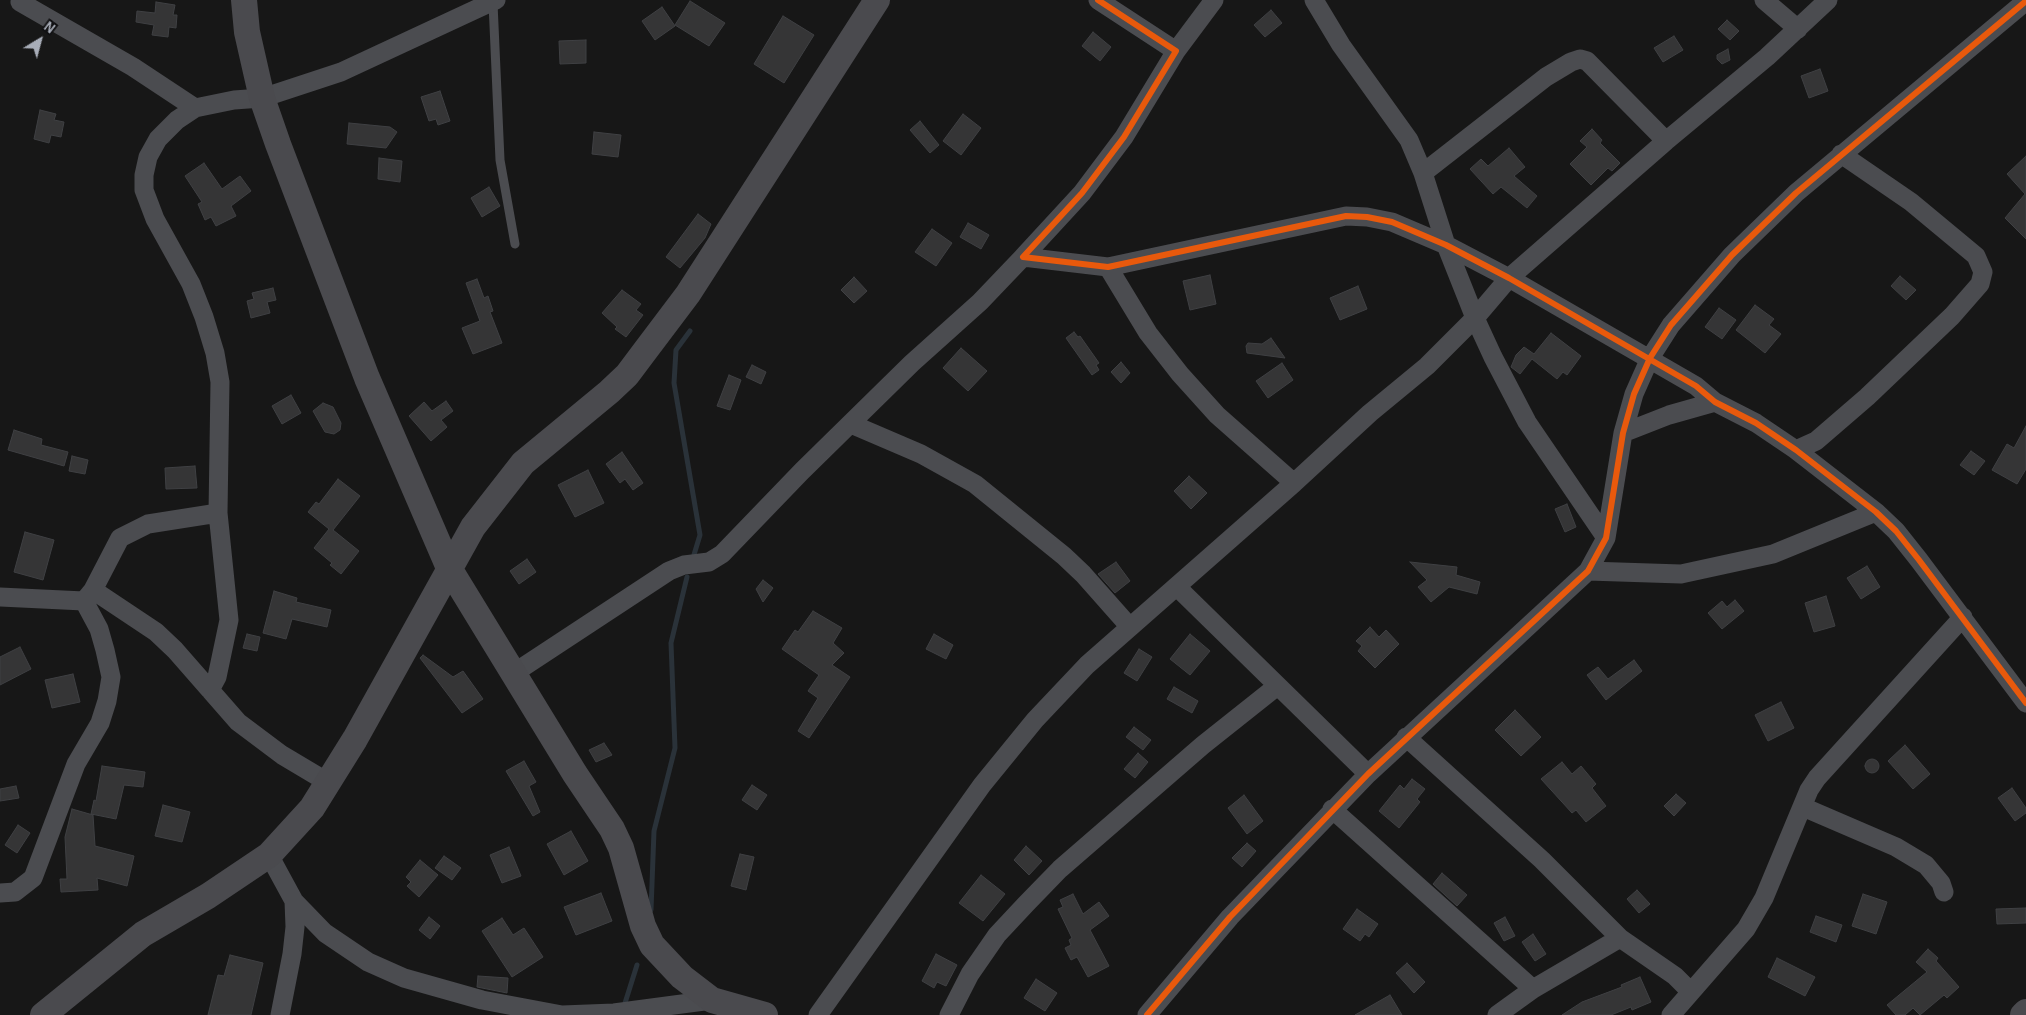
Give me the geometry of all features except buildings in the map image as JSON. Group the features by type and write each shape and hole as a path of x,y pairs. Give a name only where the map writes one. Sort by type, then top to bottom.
{"street":[{"path":"244,0 247,32 262,98 367,378 449,568 575,774 612,829 622,848 644,926 652,945 682,976 712,1000 765,1015"},
{"path":"43,1015 143,934 208,896 269,854 312,808 329,783 473,527 523,463 609,392 642,355 688,294 876,0"},
{"path":"1098,0 1176,51"},
{"path":"514,673 669,571 684,565 709,562 722,554 912,362 980,302 1082,193 1124,137 1176,51 1214,0"},
{"path":"1314,0 1341,45 1409,140 1423,173 1446,245 1492,358 1527,422 1606,538"},
{"path":"1764,0 1798,29"},
{"path":"818,1015 982,785 1035,720 1087,664 1129,626 1177,587 1370,413 1427,366 1475,318 1509,278 1798,29 1828,0"},
{"path":"1147,1015 1230,918 1332,809 1406,737 1574,586 1588,571 1606,538 1623,432 1634,394 1650,358 1671,324 1732,255 1841,154 2026,0"},
{"path":"20,2 118,58 195,108"},
{"path":"210,690 217,677 229,620 218,513 220,382 215,353 191,284 155,219 144,190 148,157 158,138 177,120 195,108 234,100 262,98 341,72 494,2"},
{"path":"1423,173 1546,77 1571,62 1580,60 1587,61 1666,141"},
{"path":"1796,450 1816,442 1834,427 1945,323 1980,284 1983,272 1976,256 1911,202 1841,154"},
{"path":"1023,257 1108,267 1346,216 1366,217 1392,222 1446,245 1509,278 1650,358 1696,386 1715,402 1756,423 1796,450 1876,512 1896,531 1964,617 2026,703"},
{"path":"1108,267 1148,333 1180,374 1217,415 1294,483"},
{"path":"1623,432 1669,415 1715,402"},
{"path":"851,424 921,454 975,484 1064,556 1083,574 1129,626"},
{"path":"1588,571 1681,574 1773,554 1876,512"},
{"path":"0,893 15,892 33,878 76,764 100,723 107,701 111,677 106,650 88,595 114,547 120,538 148,524 218,513"},
{"path":"1177,587 1276,687 1368,774"},
{"path":"0,597 88,595 156,632 238,722 282,755 329,783"},
{"path":"1671,1015 1746,929 1764,898 1816,778 1964,617"},
{"path":"949,1015 970,974 997,935 1026,904 1060,870 1203,745 1276,687"},
{"path":"1406,737 1542,860 1620,938 1675,976 1690,991"},
{"path":"1802,807 1896,847 1926,865 1941,883 1944,892"},
{"path":"1332,809 1533,989"},
{"path":"269,854 294,901 319,927 368,962 404,978 482,1000 562,1015 614,1013 712,1000"},
{"path":"280,1015 292,954 295,927 294,901"},
{"path":"1497,1015 1533,989 1620,938"},
{"path":"2023,1015 2026,1012"}],"lane":[{"path":"494,2 500,160 515,244"}],"waterway":[{"path":"690,331 676,350 674,383 700,535 693,558"},
{"path":"651,910 654,831 675,748 671,643 687,577"},
{"path":"625,1003 637,965"}],"cycle path":[{"path":"1098,0 1176,51 1124,137 1082,193 1023,257 1108,267 1346,216 1367,217 1392,222 1446,245 1509,278 1696,386 1715,402 1756,423 1796,450 1876,512 1896,531 1919,560 2026,703"},
{"path":"1147,1015 1230,917 1368,774 1588,571 1606,538 1623,433 1634,394 1650,358 1671,325 1732,255 1796,193 2026,1"}]}
